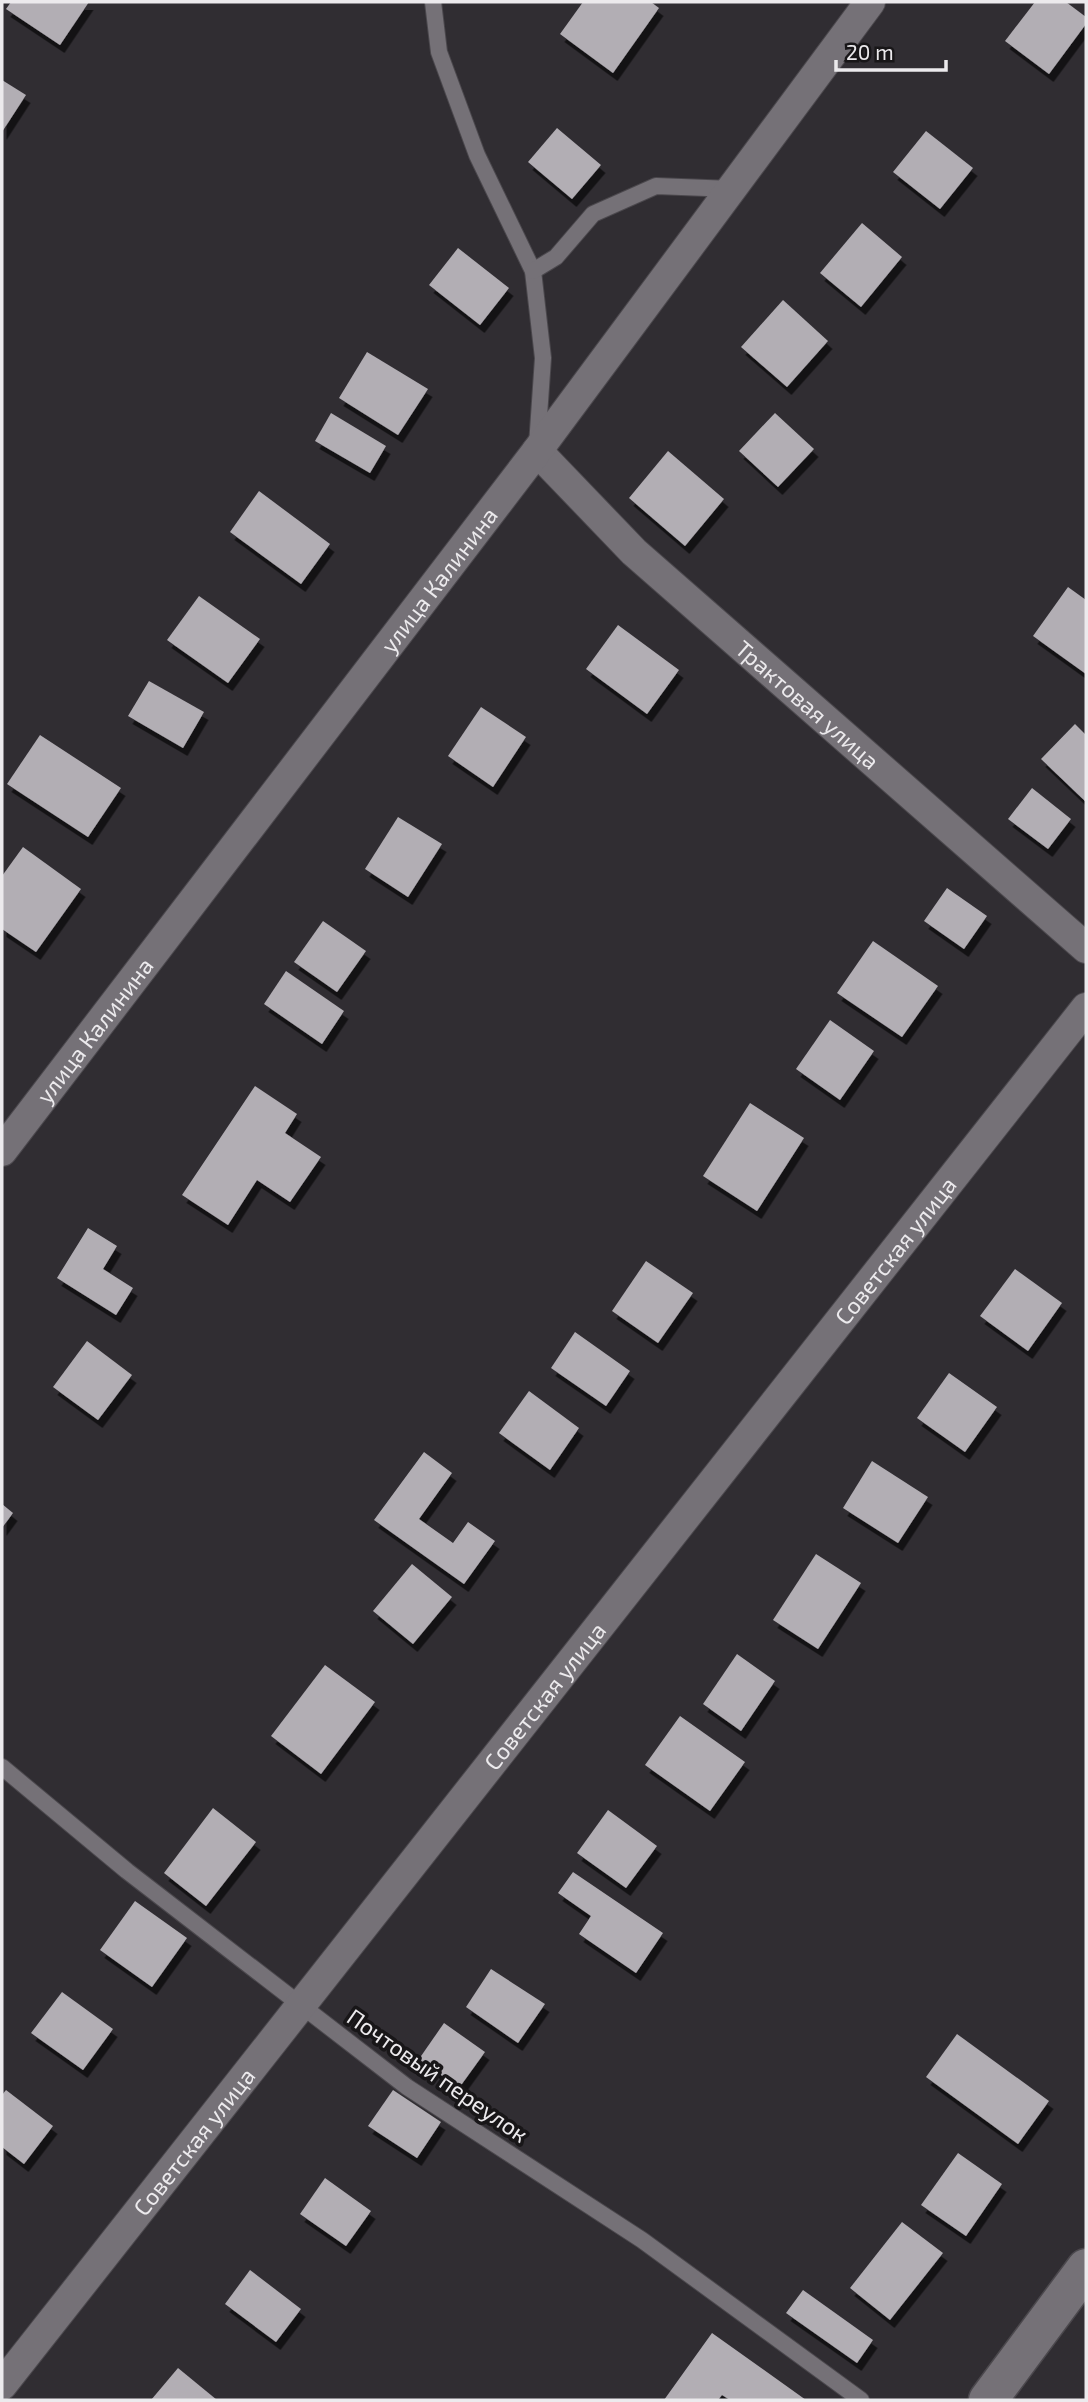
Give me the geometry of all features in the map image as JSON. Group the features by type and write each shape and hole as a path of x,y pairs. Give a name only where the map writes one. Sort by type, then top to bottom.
{"street":[{"name":"улица Калинина","path":"2,1151 537,451 870,2"},
{"name":"Трактовая улица","path":"537,451 634,552 1086,948"},
{"name":"Советская улица","path":"2,2385 1086,1008"},
{"path":"988,2400 1086,2268"}],"lane":[{"path":"433,2 439,51 477,155 533,271 543,358 537,451"},
{"path":"533,271 556,257 593,214 656,186 732,189"},
{"name":"Почтовый переулок","path":"2,1768 127,1871 407,2087 642,2240 861,2400"}],"building":[{"path":"11,2 89,2 60,45 6,9"},
{"path":"583,2 651,2 659,8 613,73 560,34"},
{"path":"1035,2 1066,2 1086,17 1086,24 1049,74 1005,41"},
{"path":"2,80 26,95 2,132"},
{"path":"557,128 601,165 572,199 528,162"},
{"path":"926,131 973,168 940,209 893,172"},
{"path":"862,223 902,257 861,307 820,273"},
{"path":"458,248 509,288 480,325 429,285"},
{"path":"783,300 828,341 787,387 741,347"},
{"path":"367,352 428,389 398,435 339,398"},
{"path":"331,413 386,446 370,473 315,441"},
{"path":"775,413 814,449 778,487 739,451"},
{"path":"668,451 724,499 685,546 629,498"},
{"path":"259,491 330,544 301,584 230,532"},
{"path":"1068,587 1086,600 1086,674 1033,636"},
{"path":"199,596 260,639 228,683 167,640"},
{"path":"618,625 679,670 647,714 586,669"},
{"path":"149,681 204,712 183,748 128,716"},
{"path":"481,707 526,737 493,787 448,756"},
{"path":"1075,724 1086,735 1086,802 1041,759"},
{"path":"40,735 121,788 88,837 7,784"},
{"path":"1032,788 1071,819 1048,849 1008,819"},
{"path":"398,817 442,844 408,897 365,869"},
{"path":"23,847 81,889 36,952 2,929 2,876"},
{"path":"947,888 987,916 964,949 924,921"},
{"path":"323,921 366,951 337,992 294,962"},
{"path":"873,941 938,986 902,1037 837,993"},
{"path":"286,971 344,1011 322,1044 264,1004"},
{"path":"830,1020 874,1051 840,1100 796,1069"},
{"path":"255,1086 297,1114 285,1133 321,1157 290,1202 257,1180 228,1225 182,1195"},
{"path":"750,1103 804,1138 757,1211 703,1176"},
{"path":"88,1228 117,1246 103,1269 133,1288 116,1315 57,1278"},
{"path":"646,1261 693,1293 658,1343 612,1311"},
{"path":"1015,1269 1062,1303 1028,1351 980,1316"},
{"path":"575,1332 630,1371 606,1406 551,1368"},
{"path":"87,1341 132,1375 98,1420 53,1387"},
{"path":"949,1373 997,1407 965,1452 917,1418"},
{"path":"529,1391 579,1428 550,1470 499,1433"},
{"path":"424,1452 452,1473 419,1519 453,1543 468,1522 495,1541 464,1584 374,1520"},
{"path":"872,1461 928,1497 898,1543 843,1508"},
{"path":"2,1504 13,1513 2,1528"},
{"path":"816,1554 861,1583 818,1649 773,1620"},
{"path":"412,1564 452,1597 413,1644 373,1611"},
{"path":"737,1654 775,1681 741,1731 703,1704"},
{"path":"325,1665 375,1702 321,1774 271,1736"},
{"path":"680,1716 745,1762 710,1811 645,1765"},
{"path":"213,1808 256,1842 206,1906 164,1873"},
{"path":"608,1810 657,1846 626,1888 577,1853"},
{"path":"573,1872 663,1933 636,1973 579,1934 591,1916 558,1893"},
{"path":"135,1901 187,1938 152,1987 100,1950"},
{"path":"491,1969 545,2004 518,2043 466,2007"},
{"path":"62,1992 113,2029 83,2070 31,2033"},
{"path":"444,2023 485,2052 459,2088 419,2059"},
{"path":"957,2034 1049,2101 1018,2144 926,2077"},
{"path":"6,2090 53,2126 24,2164 2,2147 2,2095"},
{"path":"393,2090 441,2122 417,2158 368,2126"},
{"path":"958,2153 1002,2184 966,2236 921,2205"},
{"path":"325,2178 371,2211 346,2246 300,2214"},
{"path":"902,2222 943,2253 890,2320 850,2288"},
{"path":"250,2270 301,2309 276,2342 225,2304"},
{"path":"803,2290 873,2340 857,2363 786,2313"},
{"path":"712,2333 806,2400 730,2400 722,2395 718,2400 664,2400"},
{"path":"178,2368 217,2400 151,2400"}]}
